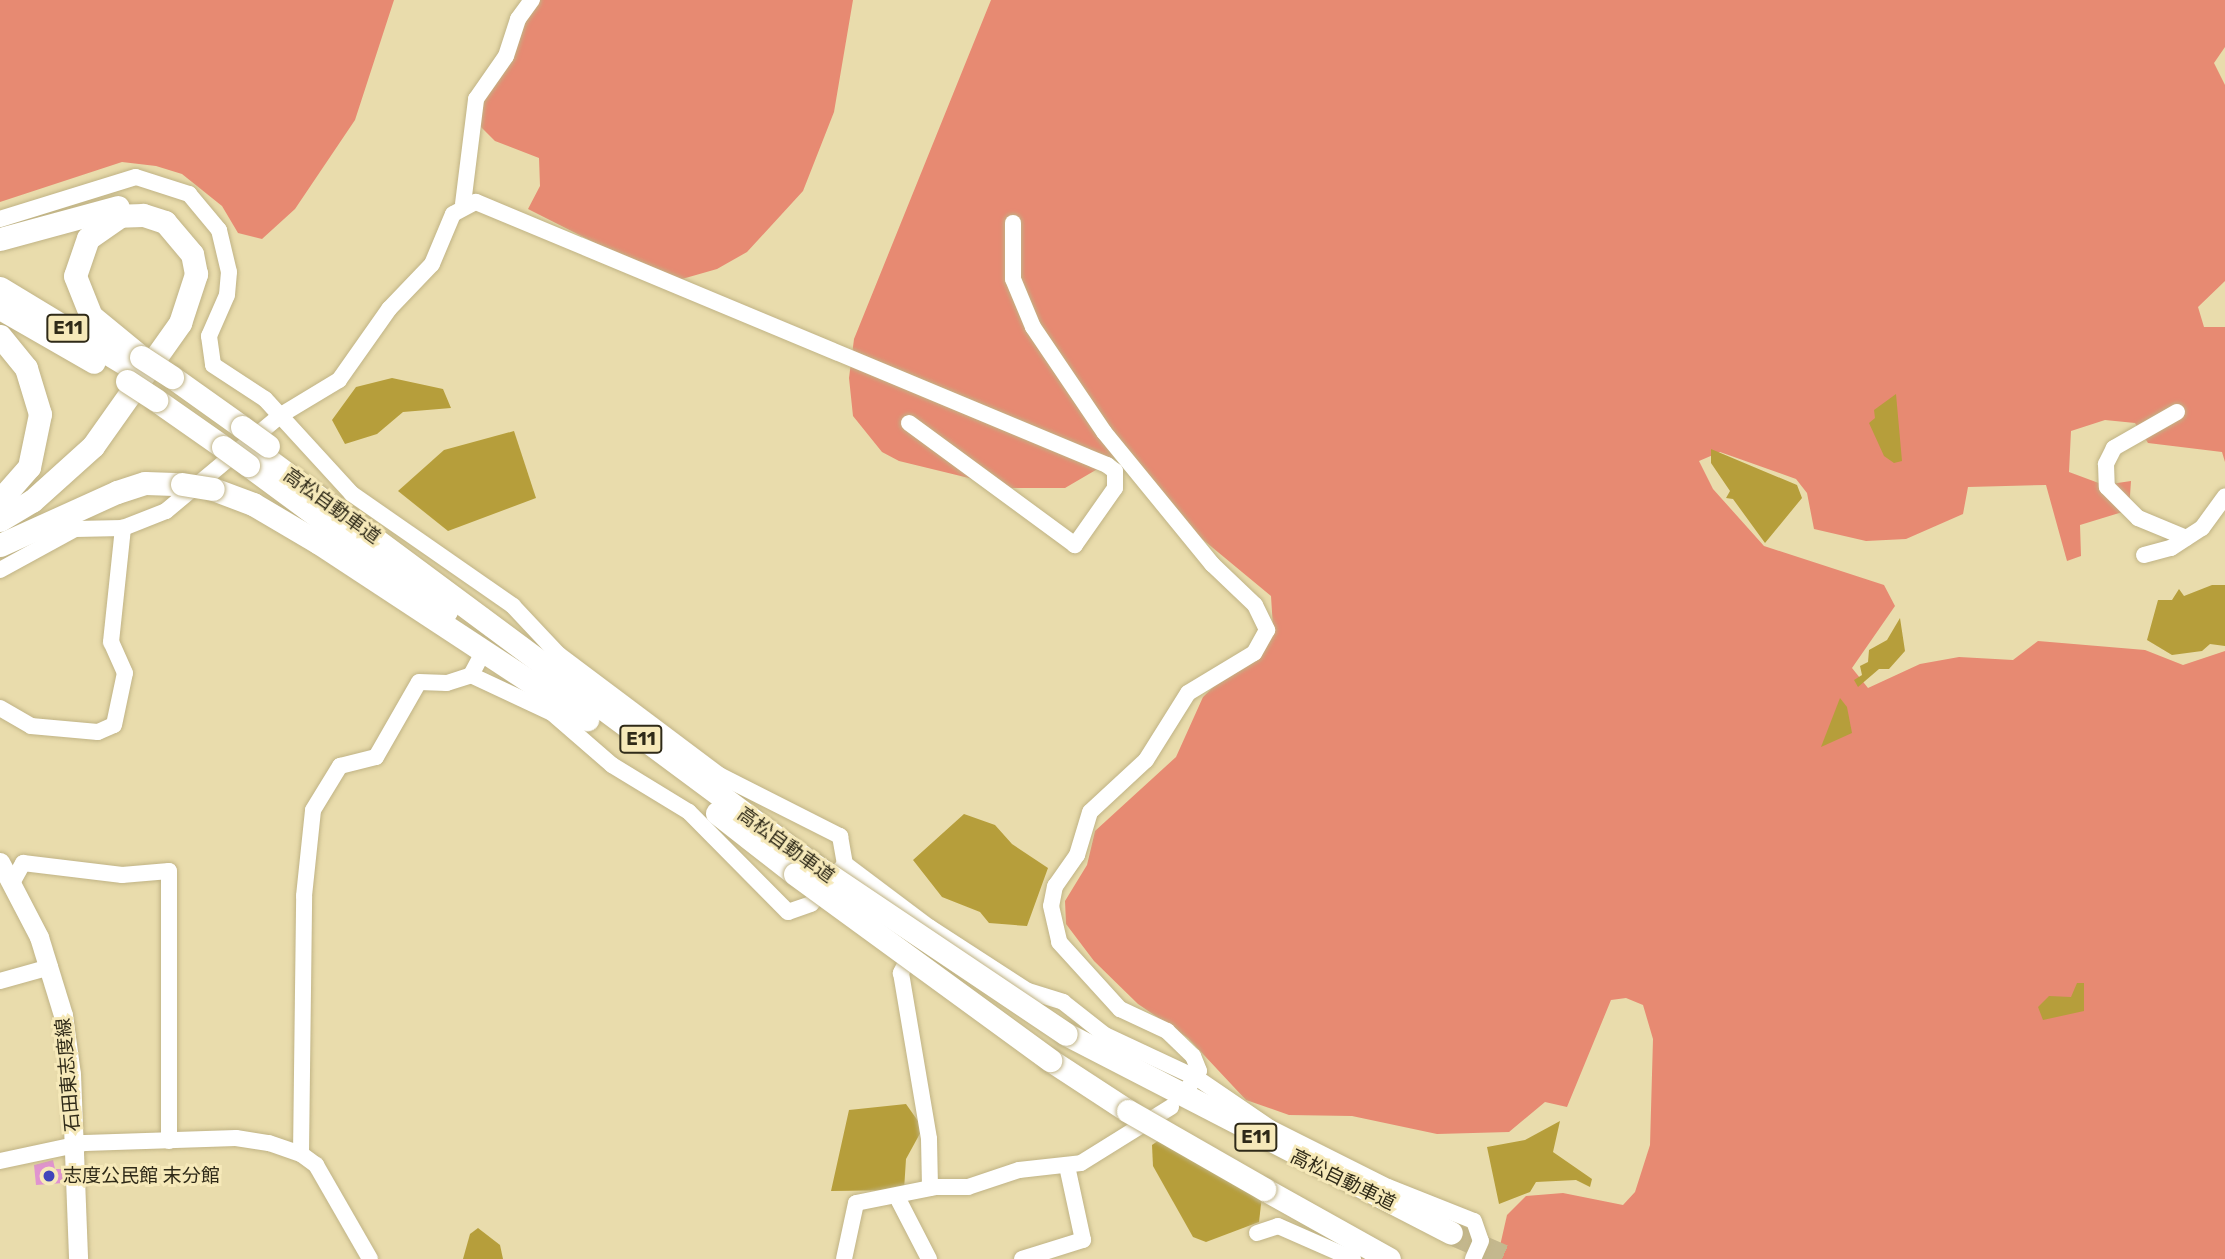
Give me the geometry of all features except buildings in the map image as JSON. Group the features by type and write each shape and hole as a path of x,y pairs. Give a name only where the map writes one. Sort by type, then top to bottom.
{"highway":[{"path":"0,239 129,204 156,207 180,219 194,236 206,279 191,323 114,436 49,499 0,530"},
{"path":"0,520 32,501 93,446 185,311 196,274 192,254 165,222 143,215 120,216 88,237 75,276 91,316 134,369"},
{"name":"E11","path":"0,288 134,369"},
{"name":"E11","path":"0,308 134,369"},
{"path":"0,336 26,368 40,414 29,467 0,500"},
{"name":"高松自動車道","path":"134,369 233,436 423,594 802,868 1050,1060 1128,1111 1389,1259"},
{"name":"高松自動車道","path":"258,455 346,513 423,594"},
{"path":"0,545 117,492 145,484 182,484 213,489 253,504 423,594 465,623"},
{"name":"高松自動車道","path":"465,623 587,719 802,868 1066,1034 1451,1233"}],"main road":[{"name":"石田東志度線","path":"0,862 50,967 71,1074 78,1259"}],"street":[{"path":"0,570 75,529 123,528 166,512 281,415 339,380 389,309 432,264 453,214 463,204 476,99 506,56 519,19 532,0"},
{"path":"0,219 136,177 189,194 219,230 229,272 207,353 227,377 281,415 352,494 513,606 558,654 719,775 840,836 845,864 929,927 1028,991 1063,1002 1105,1035 1270,1128 1388,1187 1474,1222 1481,1241 1473,1259"},
{"path":"463,204 496,208 1107,465 1115,471 1115,488 1075,545 909,423"},
{"path":"1013,223 1013,279 1033,327 1104,432 1212,564 1255,605 1267,631 1254,653 1188,693 1146,760 1090,812 1077,855 1055,886 1051,906 1059,942 1120,1010 1182,1041 1193,1056 1192,1083"},
{"path":"2177,412 2114,448 2106,464 2107,488 2138,518 2186,538"},
{"path":"2144,555 2186,538 2202,528 2225,496"},
{"path":"0,709 31,726 98,732 114,725 125,673 111,642 123,528"},
{"path":"503,624 513,606"},
{"path":"471,675 480,658"},
{"path":"302,1154 304,896 313,810 340,766 376,757 419,682 447,683 471,675 552,713 612,765 688,812 788,912 810,904 845,864"},
{"path":"12,883 23,863 122,875 169,871 169,1141"},
{"path":"929,927 901,973 929,1139 930,1188"},
{"path":"0,981 50,967"},
{"path":"844,1259 851,1242 852,1207 930,1188 968,1187 1019,1170 1067,1166 1095,1158 1171,1107"},
{"path":"0,1161 74,1146 236,1138 302,1154 331,1184 370,1259"},
{"path":"1022,1259 1083,1240 1067,1166"},
{"path":"897,1197 917,1223 929,1259"},
{"path":"1257,1233 1278,1226 1353,1259"}],"shaded area":[{"path":"0,0 394,0 355,120 295,209 262,239 238,233 222,206 182,174 156,166 122,162 0,202"},
{"path":"529,0 853,0 834,112 803,191 747,252 717,269 668,283 636,277 611,251 528,209 540,186 539,158 495,141 480,126 487,83"},
{"path":"991,0 2225,0 2225,47 2214,63 2225,85 2225,281 2198,307 2204,327 2225,327 2225,462 2222,452 2148,443 2135,423 2105,420 2071,431 2069,472 2104,485 2131,481 2129,510 2080,525 2081,556 2067,561 2046,485 1968,487 1963,514 1906,539 1866,541 1814,529 1807,493 1796,479 1720,452 1699,461 1713,489 1764,546 1884,585 1895,606 1852,668 1868,688 1920,664 1959,657 2013,660 2038,641 2145,650 2183,665 2225,651 2225,1259 1497,1259 1507,1215 1526,1196 1563,1193 1623,1205 1635,1192 1650,1145 1653,1039 1643,1005 1626,998 1611,1000 1567,1107 1545,1102 1509,1132 1437,1134 1352,1116 1289,1115 1246,1100 1188,1038 1138,1004 1094,961 1066,924 1065,901 1087,865 1095,831 1176,757 1203,697 1273,628 1271,596 1184,524 1118,457 1065,488 1010,488 899,461 882,452 853,416 849,378 854,339"},
{"path":"392,378 443,389 451,408 403,412 377,434 345,444 332,420 356,387"},
{"path":"1896,394 1902,461 1894,463 1884,456 1869,423 1875,418 1874,410"},
{"path":"514,431 536,498 448,531 398,491 444,450"},
{"path":"1711,449 1797,485 1802,498 1765,543 1733,499 1726,498 1730,491 1711,463"},
{"path":"2212,585 2225,585 2225,646 2210,644 2202,651 2172,655 2147,640 2158,600 2172,600 2179,589 2184,596"},
{"path":"1900,618 1905,651 1889,669 1879,669 1858,687 1854,680 1862,675 1860,666 1868,662 1869,650 1887,640"},
{"path":"1840,698 1847,707 1852,733 1821,747"},
{"path":"964,814 995,825 1012,844 1048,868 1027,926 989,923 980,912 942,897 913,860"},
{"path":"2077,983 2084,983 2084,1011 2043,1020 2038,1007 2049,996 2071,997"},
{"path":"906,1104 923,1128 906,1159 904,1190 831,1191 849,1110"},
{"path":"1560,1121 1553,1152 1592,1179 1590,1187 1576,1180 1536,1182 1530,1192 1499,1204 1487,1147 1525,1140"},
{"path":"1175,1129 1264,1178 1259,1222 1206,1242 1193,1237 1153,1166 1152,1145"},
{"path":"478,1228 500,1245 503,1259 463,1259 470,1234"}],"tunnel":[{"path":"1451,1233 1511,1259"}],"place":[{"name":"志度公民館 末分館","path":"49,1176"}]}
